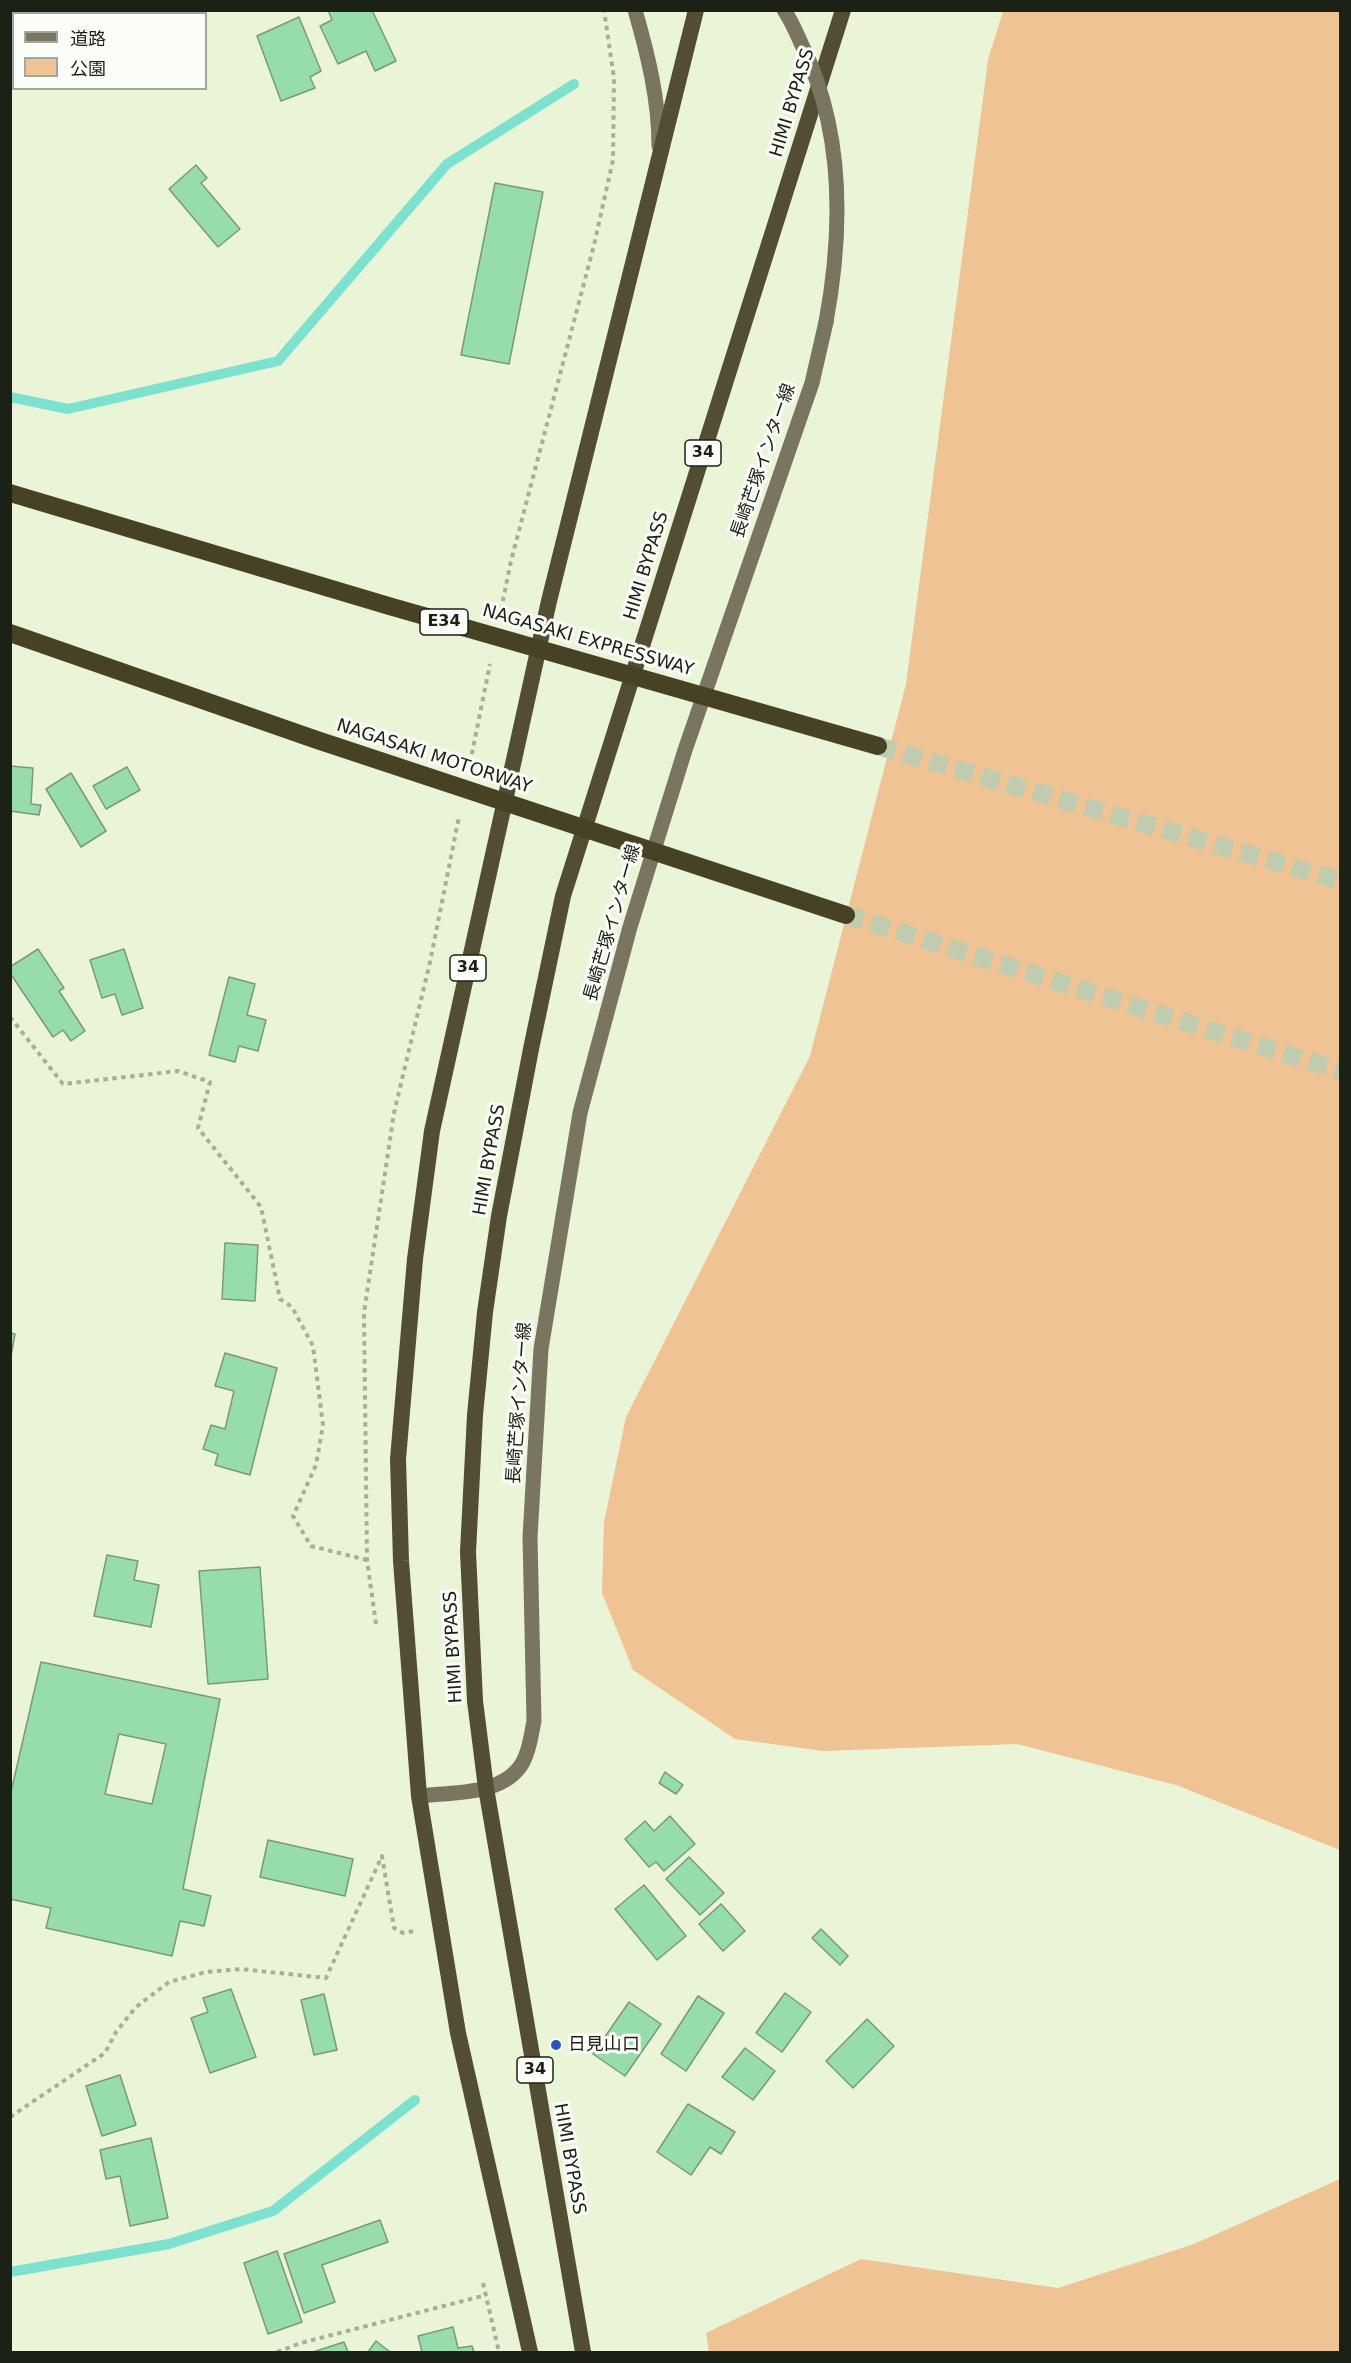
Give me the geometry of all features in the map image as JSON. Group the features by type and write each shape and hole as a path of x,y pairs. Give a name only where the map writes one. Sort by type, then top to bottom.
{"highway":[{"name":"34","path":"530,2352 458,2033 419,1796 401,1561 398,1459 415,1259 432,1131 549,601 696,10"},
{"name":"HIMI BYPASS","path":"583,2352 486,1788 475,1701 468,1552 475,1415 485,1312 499,1216 563,896 843,10"},
{"name":"NAGASAKI EXPRESSWAY","path":"10,493 400,610 878,746"},
{"name":"NAGASAKI MOTORWAY","path":"10,633 317,740 846,915"}],"main road":[{"path":"635,10 659,123 659,155"},
{"name":"長崎芒塚インター線","path":"419,1796 486,1788 510,1778 522,1763 530,1744 534,1721 531,1537 541,1349 580,1113 630,927 682,761 812,383 826,322 835,274 838,229 836,171 828,120 812,63 784,10"}],"path":[{"path":"500,618 511,561 591,256 613,160 614,78 604,10"},
{"path":"469,767 493,652"},
{"path":"376,1629 367,1560 364,1313 394,1113 430,962 460,813"},
{"path":"10,1017 63,1084 177,1071 210,1082 198,1128 261,1207 280,1299 292,1307 313,1347 323,1425 316,1465 293,1515 311,1546 367,1560"},
{"path":"10,2117 105,2053 116,2032 136,2007 169,1982 206,1972 241,1969 326,1977 382,1856 394,1928 403,1933 417,1930"},
{"path":"481,2272 499,2352"},
{"path":"277,2352 301,2343 486,2295"}],"green space":[{"path":"1003,11 1340,11 1340,1850 1176,1785 1017,1744 823,1751 735,1739 633,1670 602,1593 604,1522 626,1417 810,1056 906,684 988,60"},
{"path":"1340,2179 1340,2352 709,2352 706,2333 861,2259 1058,2288 1194,2244"}],"building":[{"path":"328,10 372,10 396,61 375,71 366,51 338,64 320,26 332,20"},
{"path":"299,17 321,71 310,77 315,88 281,101 257,36"},
{"path":"196,165 207,178 201,183 240,229 218,247 169,189"},
{"path":"495,183 543,192 509,364 461,355"},
{"path":"10,766 33,768 31,804 41,805 39,815 10,811"},
{"path":"127,767 140,790 106,809 93,786"},
{"path":"71,773 106,831 81,847 46,789"},
{"path":"38,949 64,988 59,991 85,1031 71,1041 63,1030 53,1037 10,973 10,967"},
{"path":"124,949 143,1008 122,1015 115,994 102,998 90,960"},
{"path":"229,977 255,984 247,1015 266,1020 258,1051 239,1046 235,1062 209,1055"},
{"path":"225,1243 258,1245 255,1301 222,1299"},
{"path":"10,1333 15,1334 11,1356 10,1356"},
{"path":"225,1353 277,1368 250,1475 215,1465 218,1454 203,1449 211,1425 225,1429 234,1391 215,1386"},
{"path":"107,1555 138,1561 134,1580 159,1585 151,1627 94,1616"},
{"path":"260,1567 268,1679 208,1684 199,1571"},
{"path":"41,1662 220,1699 183,1889 211,1896 204,1926 180,1921 172,1956 46,1928 51,1908 10,1899 10,1796","holes":["119,1734 166,1744 152,1804 105,1794"]},
{"path":"665,1772 683,1785 676,1794 659,1783"},
{"path":"670,1816 695,1844 664,1871 656,1862 649,1867 625,1839 645,1821 654,1831"},
{"path":"268,1840 353,1859 345,1896 260,1877"},
{"path":"689,1857 724,1893 700,1915 666,1879"},
{"path":"644,1885 686,1936 657,1960 615,1909"},
{"path":"721,1904 745,1931 723,1951 699,1924"},
{"path":"821,1929 848,1956 840,1965 812,1938"},
{"path":"231,1989 256,2057 210,2073 191,2018 208,2012 203,1998"},
{"path":"785,1993 811,2012 782,2052 756,2033"},
{"path":"324,1994 337,2050 314,2055 301,2000"},
{"path":"698,1996 724,2013 686,2071 661,2054"},
{"path":"629,2002 661,2024 625,2076 593,2054"},
{"path":"867,2019 894,2046 853,2088 826,2061"},
{"path":"745,2048 775,2071 753,2100 722,2077"},
{"path":"120,2075 136,2125 102,2136 86,2086"},
{"path":"688,2104 735,2132 721,2154 710,2147 691,2175 657,2152"},
{"path":"151,2138 168,2218 130,2226 120,2176 106,2179 100,2150"},
{"path":"380,2220 388,2242 322,2265 335,2302 304,2313 284,2254"},
{"path":"277,2251 302,2322 268,2334 244,2263"},
{"path":"453,2327 458,2348 472,2346 474,2352 422,2352 418,2336"},
{"path":"376,2341 390,2352 368,2352"},
{"path":"344,2342 348,2352 313,2352"}],"waterway":[{"path":"10,397 68,409 278,361 447,164 574,84"},
{"path":"10,2272 169,2244 273,2211 415,2100"}],"tunnel":[{"path":"878,746 1340,881"},
{"path":"846,915 1340,1071"}],"place":[{"name":"日見山口","path":"556,2045"}]}
